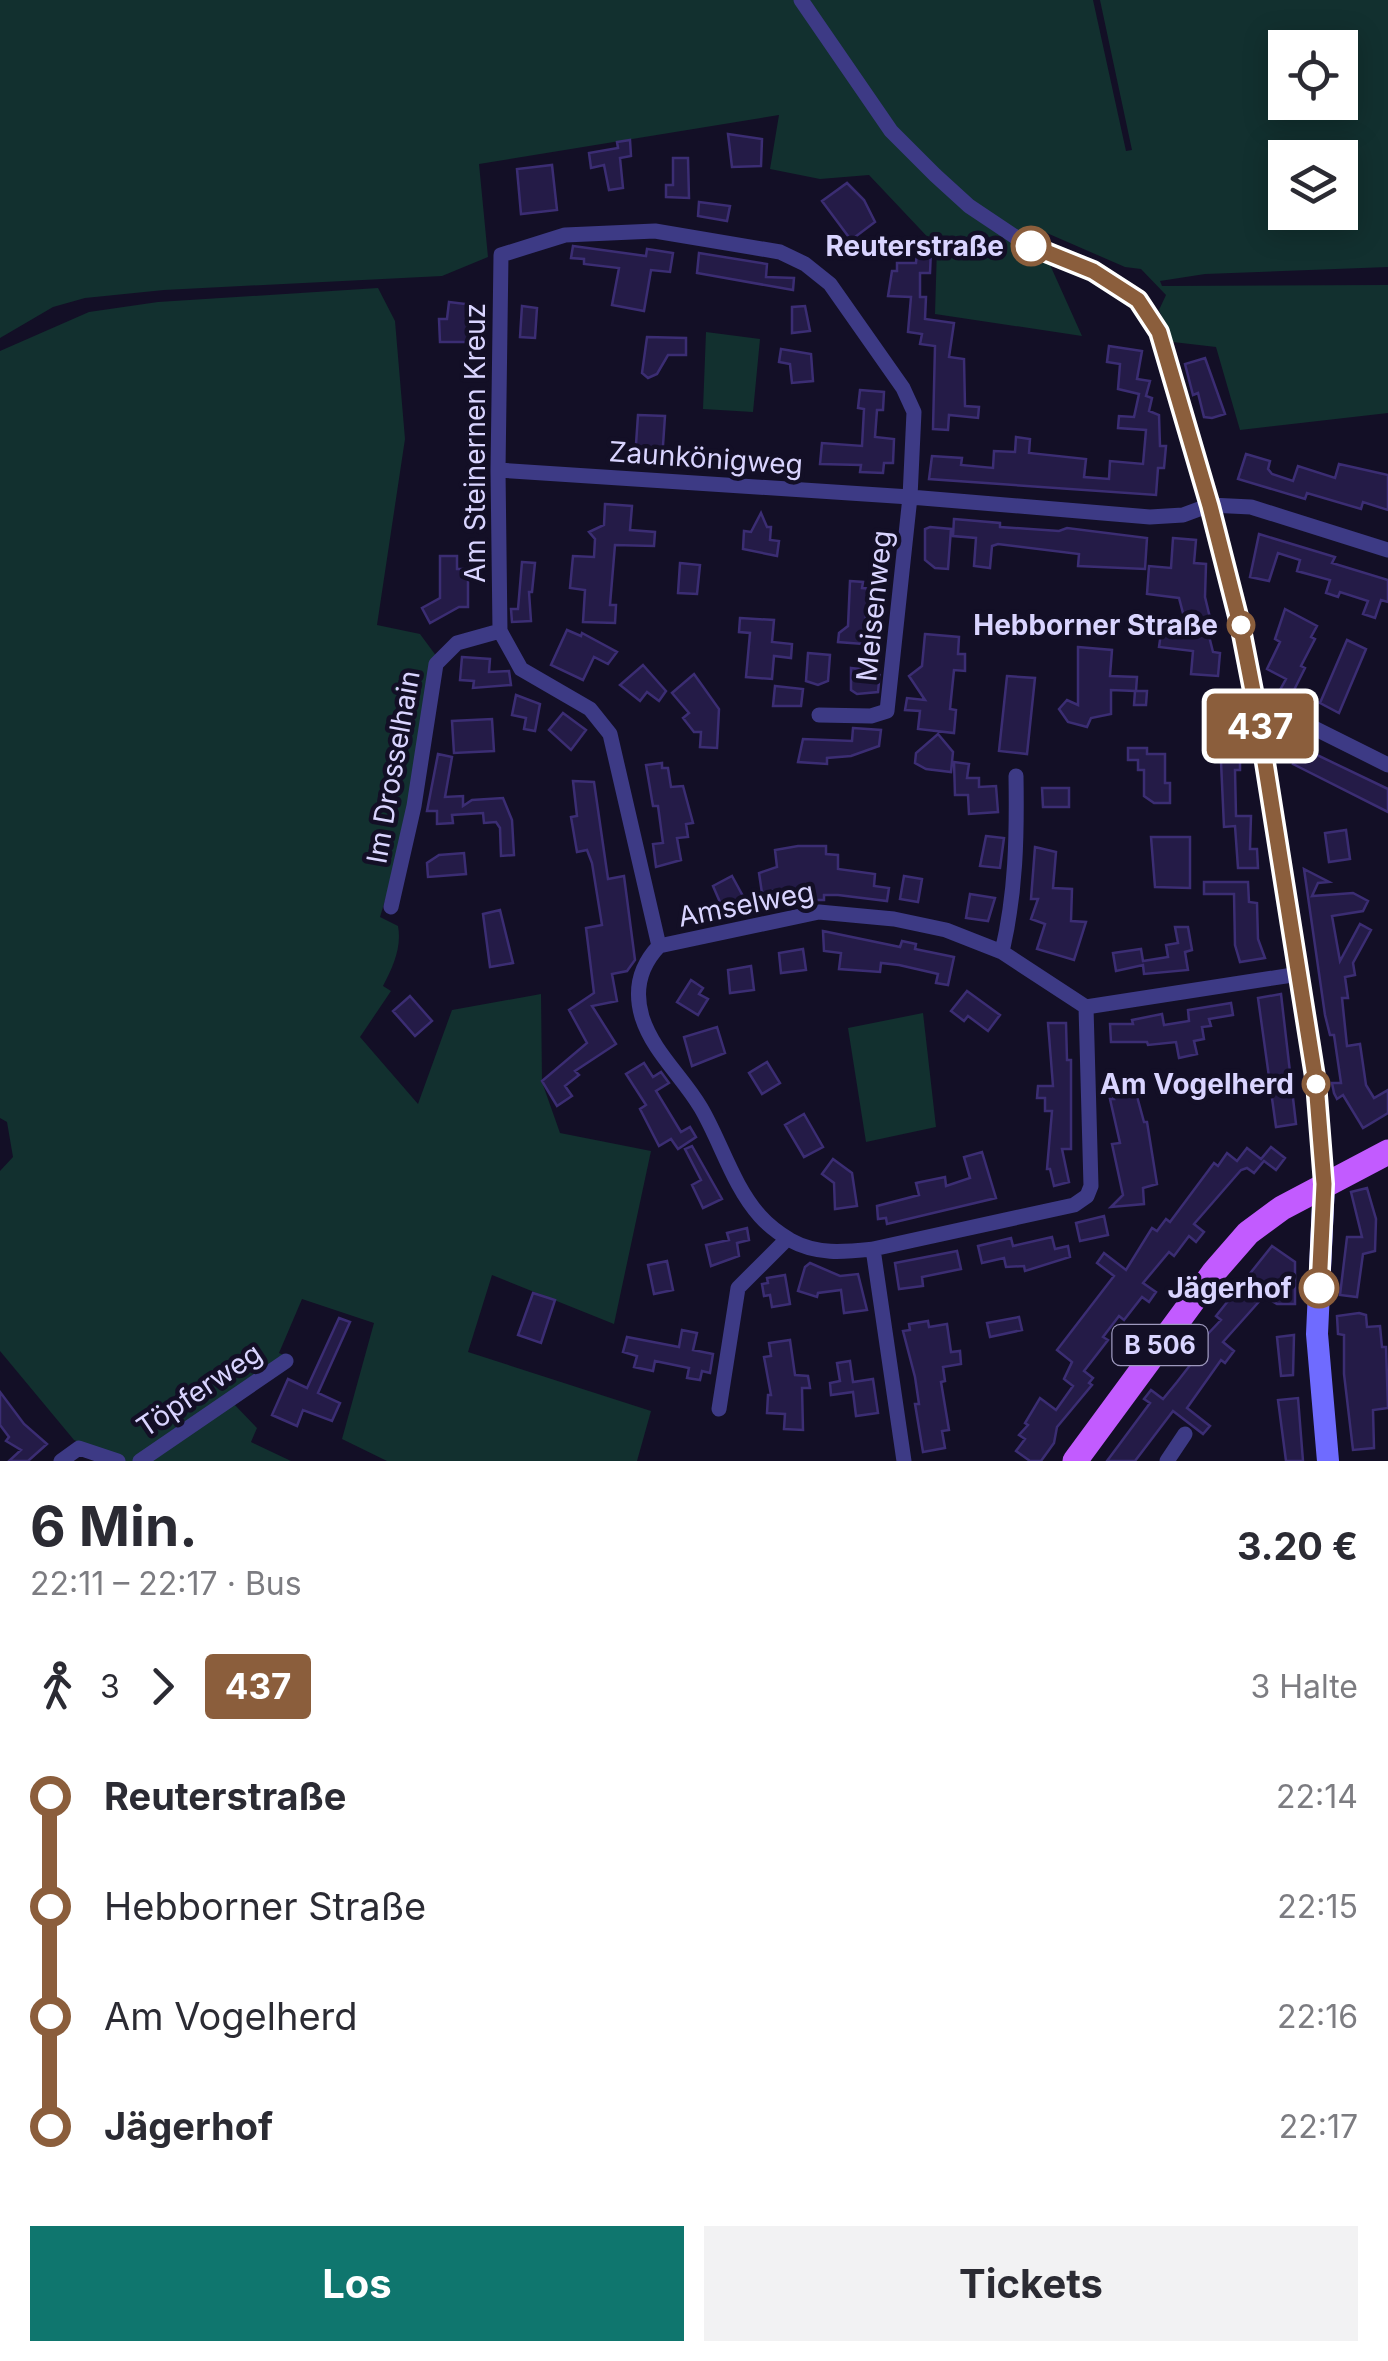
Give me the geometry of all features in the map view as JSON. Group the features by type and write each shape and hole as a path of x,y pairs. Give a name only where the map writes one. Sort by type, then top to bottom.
{"main road":[{"name":"B 506","path":"1075,1461 1235,1246 1266,1218 1388,1152"}],"street":[{"path":"801,0 891,131 969,206 1026,244 1093,271 1138,300 1159,332 1240,624 1316,1083 1324,1184 1317,1334 1328,1461"},
{"name":"Am Steinernen Kreuz","path":"500,631 501,255 565,234 655,231 780,252 804,264 830,284 903,388 914,412 910,496"},
{"name":"Zaunkönigweg","path":"498,470 910,496"},
{"path":"910,496 1150,517 1184,515 1210,506 1251,508 1388,550"},
{"name":"Meisenweg","path":"820,715 871,716 888,711 910,496"},
{"path":"500,631 521,669 590,709 610,734 659,946"},
{"name":"Im Drosselhain","path":"391,907 414,806 436,664 457,643 500,631"},
{"path":"1256,706 1302,722 1388,765"},
{"path":"1002,952 1014,902 1018,853 1016,776"},
{"name":"Amselweg","path":"873,1249 835,1253 787,1238 760,1217 698,1103 651,1037 641,1015 638,979 659,946 820,912 894,919 946,930 1002,952 1086,1007"},
{"path":"904,1461 873,1249 1074,1206 1087,1196 1091,1186 1086,1007 1299,974"},
{"path":"719,1409 738,1288 787,1238"},
{"name":"Töpferweg","path":"140,1461 286,1361"},
{"path":"1167,1461 1186,1434"},
{"name":"Töpferweg","path":"61,1461 79,1448 118,1461"}],"green space":[{"path":"0,0 1093,0 1126,151 1132,150 1100,0 1388,0 1388,267 1205,274 1160,281 1162,286 1388,285 1388,413 1240,430 1216,347 1173,342 1159,310 1166,295 1141,269 1125,267 1033,227 1082,336 935,314 937,247 869,175 820,179 770,169 779,115 479,164 488,257 442,276 164,290 85,298 53,307 0,338"},
{"path":"378,288 395,321 405,439 377,625 420,634 437,657 399,854 380,917 398,926 398,949 383,986 391,991 360,1037 418,1104 452,1010 541,994 542,1082 560,1133 651,1151 614,1324 492,1275 468,1352 651,1411 637,1461 387,1461 342,1439 374,1323 302,1299 279,1353 292,1359 232,1402 257,1428 251,1442 291,1461 122,1461 74,1440 0,1351 0,1171 13,1157 7,1122 0,1118 0,351 89,312 158,302"},
{"path":"706,332 760,339 753,412 703,409"},
{"path":"923,1013 936,1127 866,1142 848,1028"}],"building":[{"path":"728,134 762,139 761,166 732,167"},
{"path":"630,140 631,156 620,158 623,188 609,190 604,165 591,168 589,153 618,148 617,142"},
{"path":"673,158 688,158 689,198 666,197 666,185 673,185"},
{"path":"552,165 557,210 521,214 517,169"},
{"path":"847,183 864,200 875,222 851,240 822,201"},
{"path":"699,202 730,206 727,221 698,216"},
{"path":"573,246 646,256 647,249 673,253 670,272 651,270 644,311 612,305 619,268 584,264 584,259 571,258"},
{"path":"917,250 931,250 930,273 920,273 920,297 926,297 925,319 954,323 949,357 964,359 965,406 979,407 978,418 949,415 948,430 933,429 935,346 920,344 922,334 908,332 911,297 888,296 897,263 916,263"},
{"path":"699,253 767,264 766,277 794,278 793,290 697,273"},
{"path":"449,302 474,305 474,342 440,342 439,319 447,319"},
{"path":"522,306 537,308 535,338 520,337"},
{"path":"805,306 810,331 792,333 792,307"},
{"path":"647,337 686,338 686,355 668,355 657,374 648,378 642,373"},
{"path":"1109,346 1142,351 1137,379 1150,381 1146,396 1152,398 1149,411 1159,415 1160,446 1166,446 1164,468 1158,468 1156,495 929,479 932,456 962,458 961,465 993,468 994,451 1015,452 1016,437 1030,439 1029,453 1086,459 1084,477 1109,479 1110,461 1143,464 1146,430 1118,428 1119,416 1134,417 1139,394 1118,389 1120,364 1107,362"},
{"path":"781,349 811,354 813,381 792,383 790,364 779,362"},
{"path":"1205,358 1225,414 1212,418 1204,417 1198,393 1193,395 1185,364"},
{"path":"860,390 884,392 883,410 877,410 875,437 894,439 893,463 884,463 883,473 860,472 861,465 820,464 822,443 862,446 864,409 858,408"},
{"path":"638,415 665,416 662,460 635,459"},
{"path":"1246,454 1270,461 1268,469 1272,474 1293,481 1298,466 1335,478 1339,464 1388,475 1388,510 1363,502 1361,509 1307,493 1305,499 1238,479"},
{"path":"605,504 632,506 630,530 655,532 654,546 615,545 610,605 616,605 615,623 583,622 585,590 570,588 573,556 594,557 595,539 589,532 604,525"},
{"path":"761,513 767,527 771,527 770,540 779,541 777,556 743,549 744,531 751,532"},
{"path":"954,519 1000,523 1000,527 1059,531 1067,528 1147,538 1145,569 1078,566 1079,554 998,544 992,546 990,568 974,566 976,538 953,536"},
{"path":"925,529 951,529 948,569 935,568 925,560"},
{"path":"1259,534 1335,557 1332,563 1388,580 1388,602 1381,600 1375,618 1363,614 1368,601 1340,592 1338,597 1326,593 1330,580 1297,571 1300,560 1278,553 1269,581 1250,577"},
{"path":"1173,538 1196,540 1194,563 1206,564 1205,597 1212,626 1207,628 1213,652 1220,653 1218,676 1191,674 1193,651 1159,647 1161,633 1189,636 1179,598 1147,594 1149,566 1171,568"},
{"path":"440,556 457,556 457,569 468,569 468,607 459,607 430,623 422,608 440,598"},
{"path":"522,562 535,563 529,592 531,621 512,622 511,609 518,609"},
{"path":"680,563 700,565 697,594 678,593"},
{"path":"850,581 863,582 862,588 875,589 876,616 866,615 863,644 838,642 839,633 848,626"},
{"path":"1285,609 1317,626 1301,666 1305,668 1291,696 1280,690 1286,679 1267,669 1280,642 1275,639"},
{"path":"740,618 774,620 772,642 792,644 791,658 774,656 772,679 746,677 750,633 739,632"},
{"path":"567,630 581,636 582,633 617,652 608,664 594,657 583,680 551,665"},
{"path":"925,634 959,637 958,654 965,654 965,671 954,670 950,709 956,710 954,733 918,729 920,711 905,710 907,698 925,700 909,676 922,666"},
{"path":"1347,640 1366,649 1339,713 1320,703"},
{"path":"1078,647 1112,650 1110,676 1137,677 1136,691 1147,691 1146,705 1134,705 1135,691 1111,690 1111,714 1091,718 1087,727 1068,722 1059,709 1067,700 1078,705"},
{"path":"808,653 830,655 828,681 818,685 806,681"},
{"path":"462,657 490,659 489,672 509,671 511,685 473,688 474,681 460,680"},
{"path":"643,665 666,691 659,701 647,692 640,701 620,685"},
{"path":"851,668 880,671 878,692 857,694 851,690"},
{"path":"694,674 719,709 717,748 700,747 701,732 694,732 683,718 689,713 672,693"},
{"path":"1007,676 1035,678 1027,754 999,751"},
{"path":"775,686 803,689 801,706 773,706"},
{"path":"516,695 540,704 535,731 524,729 526,718 512,715"},
{"path":"1213,701 1232,701 1233,754 1240,754 1240,770 1235,770 1236,816 1251,816 1250,849 1257,849 1258,868 1238,868 1235,826 1224,827 1220,740 1213,740 1210,728"},
{"path":"563,713 586,730 571,750 549,730"},
{"path":"492,719 494,751 454,753 452,721"},
{"path":"853,728 881,730 879,746 851,756 827,758 827,764 798,762 803,739 852,741"},
{"path":"938,734 953,752 951,772 926,769 915,763 916,753"},
{"path":"1290,742 1388,789 1388,812 1293,764 1296,758 1285,752"},
{"path":"1128,748 1147,748 1147,754 1165,754 1170,803 1154,803 1144,796 1144,770 1138,770 1138,760 1128,760"},
{"path":"438,754 452,757 445,797 463,796 463,806 472,800 503,798 512,820 514,855 501,856 500,828 496,822 484,823 483,813 452,815 453,823 437,824 437,811 427,811"},
{"path":"954,762 969,764 967,778 979,778 979,787 996,786 998,812 969,814 968,795 955,795"},
{"path":"662,763 662,768 668,768 671,787 683,786 693,823 686,824 688,837 677,838 681,860 656,867 653,844 663,843 646,765"},
{"path":"573,781 594,782 608,879 624,876 635,960 627,971 612,974 617,1001 592,1006 616,1044 575,1071 579,1075 565,1086 572,1096 557,1106 542,1081 587,1043 569,1010 594,993 586,928 602,925 592,863 587,850 577,852 571,817 577,816"},
{"path":"1042,788 1069,788 1069,807 1043,807"},
{"path":"1346,830 1350,859 1329,862 1325,833"},
{"path":"986,836 1004,838 1000,868 980,866"},
{"path":"1151,837 1190,837 1190,888 1155,887"},
{"path":"826,846 826,854 838,855 838,869 875,874 874,886 889,888 887,901 838,895 824,895 824,900 787,900 788,888 762,893 759,873 777,867 775,850"},
{"path":"1035,847 1056,852 1053,888 1072,889 1071,921 1086,922 1074,960 1037,949 1045,924 1031,919 1038,899 1031,899"},
{"path":"464,853 466,874 428,877 427,863 439,855"},
{"path":"1304,869 1329,882 1318,883 1312,896 1353,893 1368,901 1363,911 1332,916 1340,961 1360,924 1371,930 1353,963 1355,975 1345,977 1348,998 1342,998 1347,1046 1360,1044 1366,1085 1374,1098 1388,1090 1388,1113 1363,1128 1343,1095 1337,1099 1334,1093 1332,1083 1341,1083 1334,1035 1330,1035 1325,1015"},
{"path":"732,876 744,898 723,909 713,886"},
{"path":"904,876 922,879 918,902 900,899"},
{"path":"1204,882 1248,882 1249,902 1257,903 1258,939 1265,958 1240,962 1235,945 1234,894 1204,894"},
{"path":"970,894 995,898 988,921 966,918"},
{"path":"500,910 513,963 490,967 483,914"},
{"path":"1175,927 1188,927 1192,950 1185,952 1188,970 1144,974 1143,965 1116,971 1113,953 1141,949 1143,961 1168,957 1166,945 1178,943"},
{"path":"823,931 900,947 902,941 916,944 915,949 954,957 948,985 936,983 938,974 899,965 881,963 880,972 839,969 841,953 824,951"},
{"path":"803,949 806,970 781,973 779,953"},
{"path":"751,966 754,990 730,993 728,970"},
{"path":"691,980 703,988 699,994 708,999 698,1015 677,1002"},
{"path":"967,991 1000,1015 988,1031 968,1016 964,1021 951,1011"},
{"path":"1281,994 1296,1124 1276,1127 1258,998"},
{"path":"410,996 432,1021 415,1036 393,1011"},
{"path":"1231,1003 1233,1015 1209,1019 1211,1026 1202,1027 1204,1039 1194,1041 1197,1054 1179,1058 1176,1042 1111,1042 1110,1024 1133,1024 1132,1020 1162,1014 1164,1025 1189,1021 1188,1010"},
{"path":"1048,1023 1066,1023 1067,1060 1071,1060 1071,1149 1062,1149 1069,1182 1054,1186 1047,1169 1052,1111 1045,1111 1045,1098 1037,1098 1038,1086 1053,1086"},
{"path":"717,1027 725,1053 692,1066 684,1037"},
{"path":"767,1062 780,1083 762,1094 749,1073"},
{"path":"644,1063 653,1077 661,1072 669,1083 656,1091 681,1132 690,1127 696,1137 678,1149 671,1139 659,1146 640,1109 646,1105 626,1074"},
{"path":"1135,1089 1147,1122 1157,1184 1143,1188 1144,1204 1111,1207 1123,1195 1112,1144 1120,1143 1110,1099 1114,1099 1112,1093"},
{"path":"804,1114 823,1147 804,1157 785,1125"},
{"path":"692,1146 722,1199 703,1208 692,1185 701,1180 685,1149"},
{"path":"1271,1147 1285,1158 1276,1170 1264,1161 1254,1173 1247,1168 1241,1170 1194,1224 1204,1232 1196,1242 1189,1236 1174,1256 1169,1252 1143,1283 1156,1292 1149,1302 1142,1297 1124,1320 1119,1316 1103,1337 1108,1340 1084,1371 1093,1378 1089,1383 1092,1385 1057,1427 1054,1443 1041,1461 1030,1461 1016,1451 1025,1439 1019,1435 1040,1398 1056,1410 1073,1386 1064,1379 1072,1362 1057,1350 1114,1276 1097,1263 1104,1253 1126,1270 1152,1228 1157,1231 1166,1219 1170,1222 1214,1163 1218,1166 1227,1153 1237,1161 1247,1148 1261,1159"},
{"path":"982,1152 996,1198 887,1224 886,1218 878,1219 877,1206 919,1195 916,1183 945,1177 946,1186 970,1178 964,1157"},
{"path":"833,1159 852,1173 857,1206 835,1209 834,1183 822,1174"},
{"path":"1367,1188 1376,1219 1375,1251 1363,1254 1357,1297 1340,1295 1347,1237 1362,1237 1351,1192"},
{"path":"1104,1216 1108,1235 1080,1241 1076,1223"},
{"path":"747,1228 749,1240 737,1243 739,1256 711,1266 706,1245 729,1240 727,1233"},
{"path":"1052,1237 1055,1249 1068,1246 1070,1257 1025,1271 1024,1266 1006,1267 1004,1258 982,1263 978,1246 1011,1238 1013,1246"},
{"path":"1272,1246 1295,1262 1295,1304 1277,1304 1264,1296 1223,1342 1234,1351 1225,1363 1221,1360 1187,1408 1210,1426 1203,1434 1173,1411 1135,1461 1107,1461 1150,1403 1144,1399 1151,1390 1163,1399 1191,1364 1189,1354 1221,1320 1216,1316"},
{"path":"957,1251 961,1269 922,1277 923,1286 899,1289 895,1263"},
{"path":"667,1261 673,1290 654,1294 648,1265"},
{"path":"810,1263 840,1276 858,1274 867,1310 844,1313 841,1290 818,1293 817,1297 798,1291 805,1267"},
{"path":"785,1275 790,1304 772,1307 762,1284 768,1283 767,1278"},
{"path":"533,1293 555,1300 541,1343 518,1335"},
{"path":"1366,1315 1367,1327 1380,1326 1382,1347 1386,1347 1388,1408 1373,1410 1374,1448 1353,1450 1344,1374 1344,1335 1338,1334 1337,1316"},
{"path":"1019,1317 1022,1330 990,1337 987,1323"},
{"path":"339,1318 350,1322 318,1393 340,1403 332,1421 303,1410 297,1426 272,1415 288,1379 307,1388"},
{"path":"928,1321 929,1327 947,1324 951,1352 960,1351 961,1364 943,1367 945,1381 941,1382 949,1430 942,1431 945,1448 923,1452 915,1377 903,1331 910,1330 909,1324"},
{"path":"682,1330 697,1333 693,1350 713,1354 710,1373 702,1371 700,1380 687,1378 689,1368 655,1361 653,1371 634,1367 637,1356 623,1352 627,1337 679,1347"},
{"path":"1294,1335 1293,1375 1281,1376 1277,1337"},
{"path":"790,1340 795,1375 808,1376 810,1388 802,1388 803,1430 784,1429 785,1414 767,1413 771,1395 764,1357 771,1356 769,1343"},
{"path":"850,1361 853,1382 873,1379 878,1413 856,1416 853,1392 831,1395 830,1383 840,1381 837,1363"},
{"path":"0,1392 24,1424 47,1444 28,1461 9,1461 21,1450 6,1441 9,1437 0,1425"},
{"path":"1298,1398 1303,1461 1286,1461 1278,1400"}],"bus line":[{"name":"437","path":"1031,246 1093,271 1138,300 1159,332 1210,506 1256,706 1316,1083 1324,1184 1319,1288"}],"place":[{"name":"Reuterstraße","path":"1031,246"},
{"name":"Hebborner Straße","path":"1241,625"},
{"name":"Am Vogelherd","path":"1316,1084"},
{"name":"Jägerhof","path":"1319,1288"}]}
